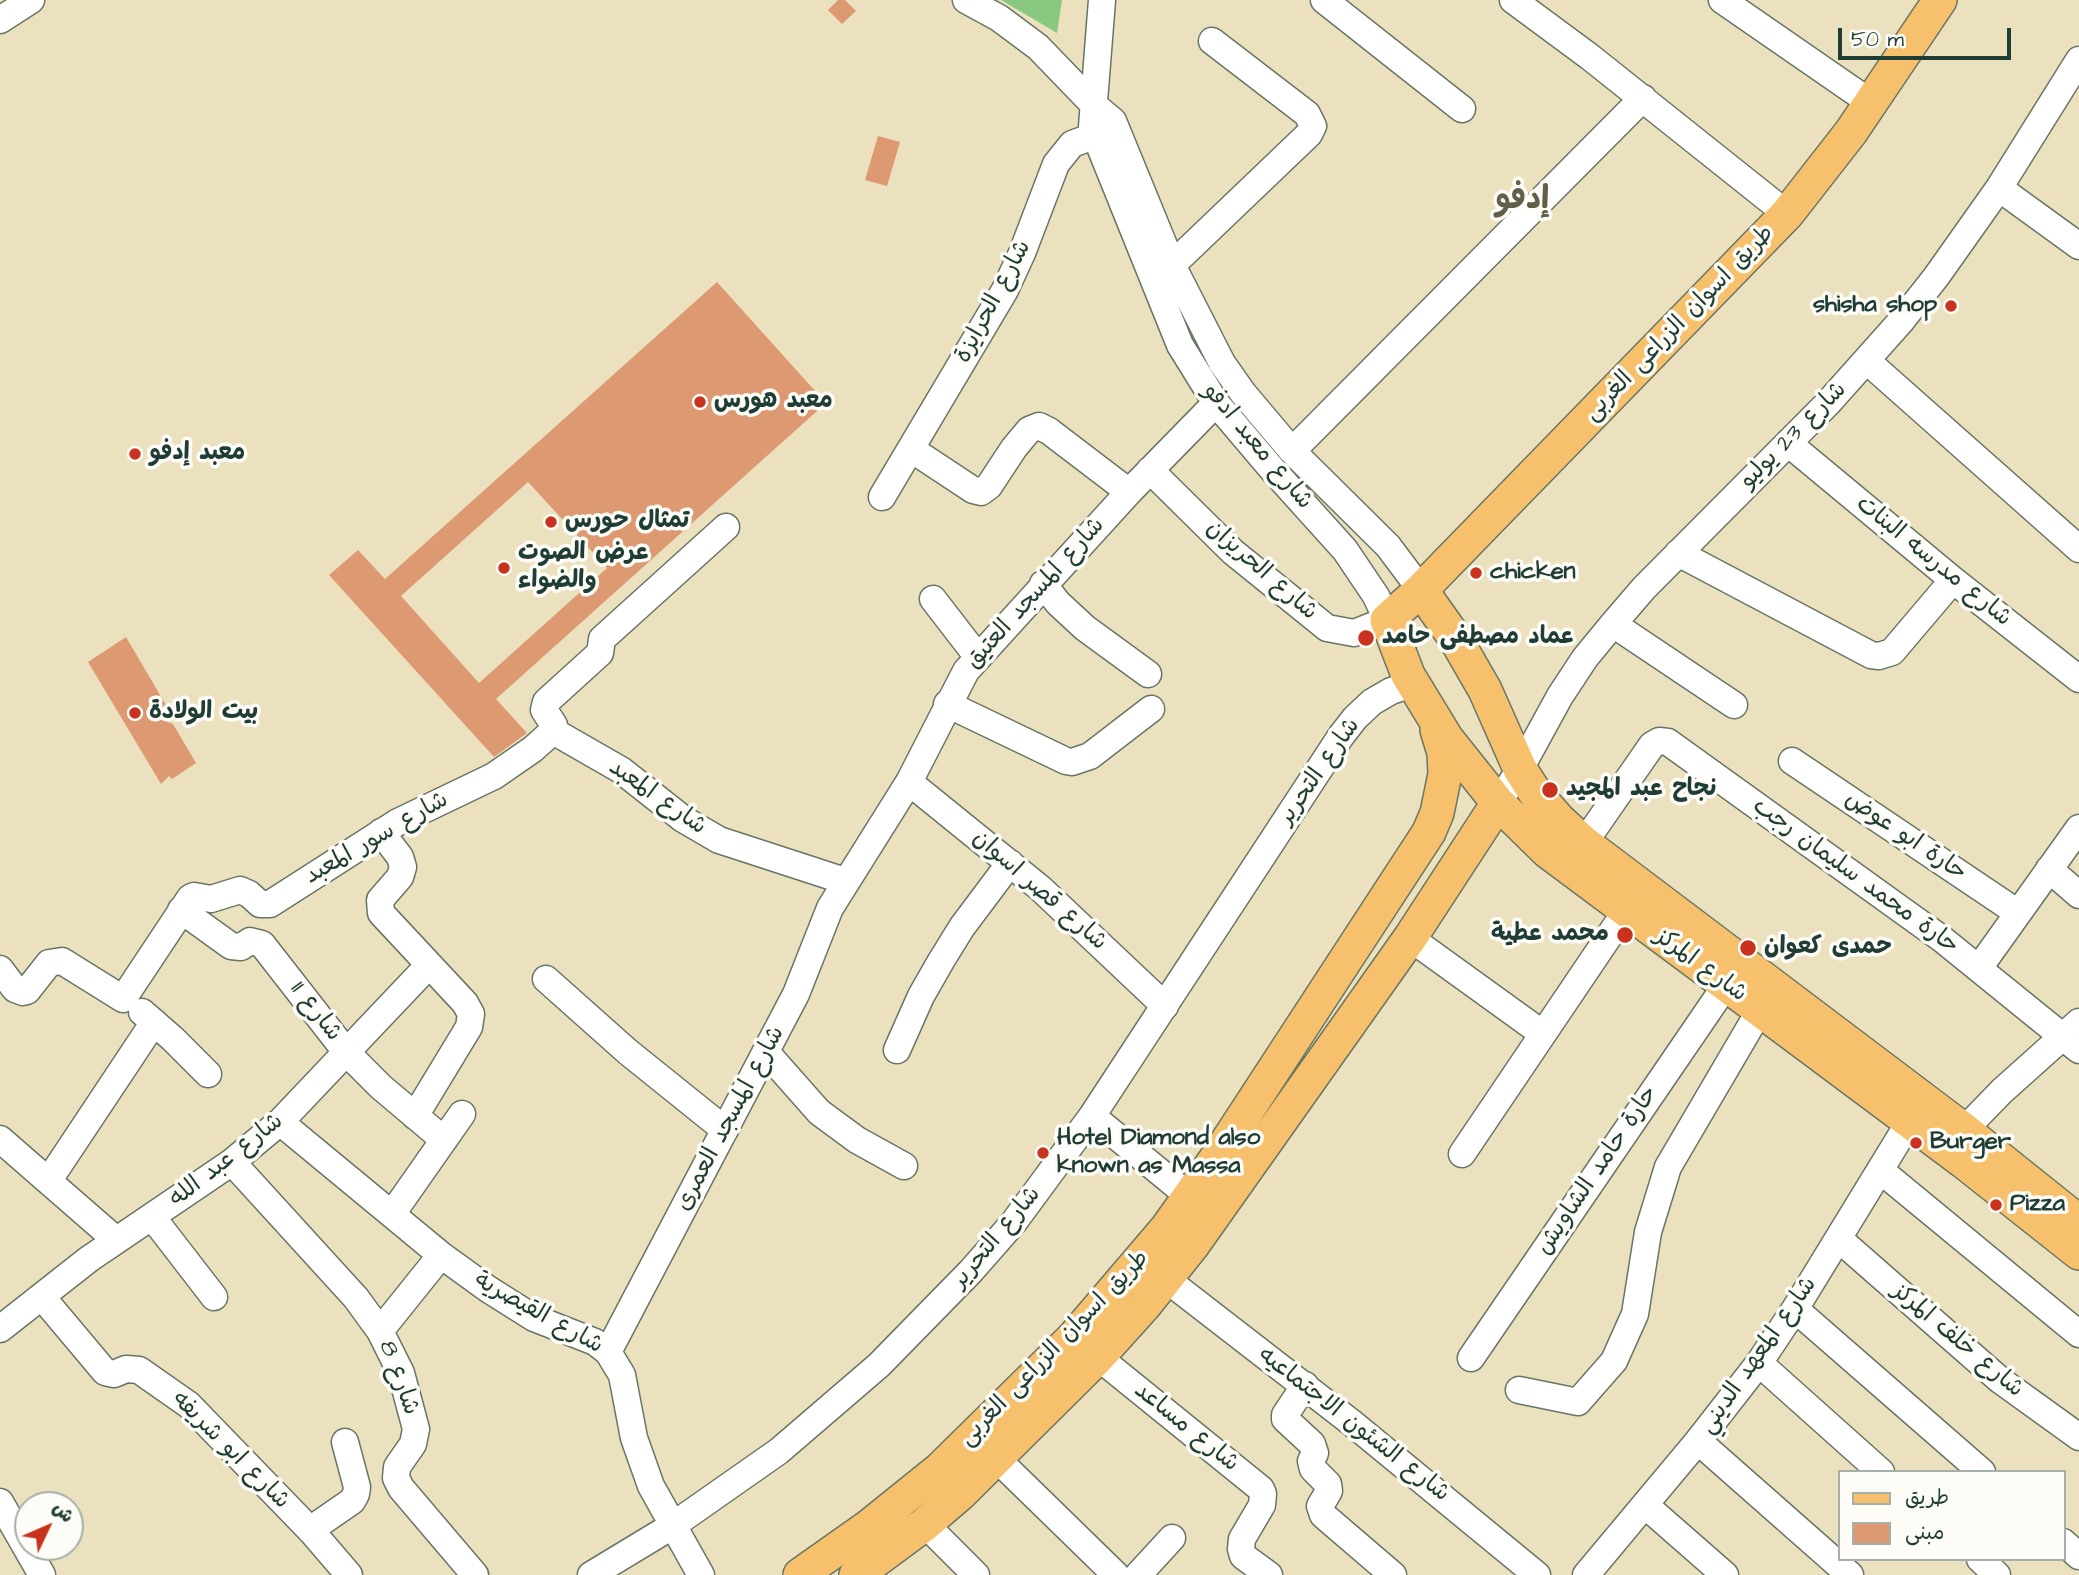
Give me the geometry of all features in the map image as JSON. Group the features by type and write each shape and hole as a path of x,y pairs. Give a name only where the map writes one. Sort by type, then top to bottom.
{"main road":[{"name":"طريق اسوان الزراعى الغربى","path":"1387,620 1421,590 1787,214 1831,160 1940,0"},
{"name":"شارع المركز","path":"1421,590 1455,638 1485,690 1520,769 1543,802 1584,844 1773,1009 1910,1121 2079,1253"},
{"name":"شارع المركز","path":"1387,620 1412,684 1431,715 1464,762 1498,803 1547,850 1726,985 1773,1009 1964,1130 2079,1222"},
{"name":"طريق اسوان الزراعى الغربى","path":"856,1575 925,1524 951,1481 1150,1250 1190,1197 1429,832 1443,793 1445,774 1444,753 1431,715"},
{"name":"طريق اسوان الزراعى الغربى","path":"800,1575 868,1527 997,1459 1098,1357 1166,1279 1410,938 1498,803"}],"street":[{"path":"0,20 31,0"},
{"path":"965,0 999,18 1038,47 1094,105"},
{"name":"شارع معبد ادفو","path":"1102,0 1092,120 1106,131 1222,363 1243,393 1292,450 1388,546 1421,590"},
{"path":"1324,0 1462,109"},
{"path":"1513,0 1643,98 1787,214"},
{"path":"1722,0 1871,103"},
{"path":"1172,265 1309,134 1313,126 1307,114 1212,41"},
{"name":"شارع 23 يوليو","path":"1498,803 1560,696 1585,658 1613,624 1867,361 1936,277 1999,188 2079,60"},
{"path":"1292,450 1643,98"},
{"name":"شارع معبد ادفو","path":"1106,131 1180,345 1216,402 1272,470 1345,550 1376,596 1387,620"},
{"name":"شارع الحرايزة","path":"882,497 1005,290 1023,253 1056,163 1072,144 1106,131"},
{"path":"1999,188 2079,246"},
{"path":"1867,361 2079,549"},
{"name":"شارع المسجد العتيق","path":"845,881 878,835 909,782 965,671 1043,584 1216,402"},
{"path":"911,449 973,490 981,492 989,486 1029,430 1039,426 1129,492"},
{"name":"شارع مدرسه البنات","path":"1788,443 1953,580 2079,679"},
{"name":"شارع الحريزان","path":"1150,470 1233,552 1327,628 1354,633 1387,620"},
{"path":"553,731 554,725 544,710 546,702 600,653 602,639 726,527"},
{"path":"1678,554 1871,655 1879,656 1892,652 1953,580"},
{"path":"1043,584 1058,603 1085,628 1148,674"},
{"path":"933,599 977,656"},
{"path":"1613,624 1734,705"},
{"name":"شارع التحرير","path":"591,1575 672,1527 779,1451 869,1374 926,1320 1014,1222 1092,1116 1355,718 1381,697 1412,684"},
{"path":"947,704 1072,762 1090,756 1152,709"},
{"name":"شارع سور المعبد","path":"181,910 194,896 211,899 240,890 260,904 270,904 382,832 432,804 494,776 533,749 553,731"},
{"name":"شارع المعبد","path":"553,731 621,770 683,819 719,840 845,881"},
{"name":"حارة محمد سليمان رجب","path":"1584,844 1652,745 1659,741 1668,742 2074,1036"},
{"name":"حارة ابو عوض","path":"1792,761 2018,913"},
{"name":"شارع قصر اسوان","path":"909,782 1010,863 1165,1006"},
{"path":"1979,968 2079,828"},
{"path":"382,832 400,857 403,867 400,877 380,900 380,909 465,1003 471,1021 470,1027 415,1116"},
{"path":"897,1050 921,996 941,961 962,927 1010,863"},
{"path":"2049,869 2079,895"},
{"name":"شارع المسجد العمرى","path":"608,1352 796,994 830,908 845,881"},
{"path":"123,999 181,910"},
{"name":"شارع 11","path":"181,910 231,946 241,947 250,941 262,944 347,1053 381,1087 444,1140"},
{"path":"1462,1154 1626,911"},
{"path":"1410,938 1543,1034"},
{"path":"0,969 15,989 23,992 27,991 49,963 62,961 123,999 153,1022 208,1074"},
{"name":"شارع عبد الله","path":"0,1329 116,1240 153,1218 232,1161 280,1122 429,965"},
{"path":"546,979 628,1052 725,1130"},
{"name":"حارة حامد الشاويش","path":"1471,1358 1726,985"},
{"path":"1519,1390 1578,1402 1614,1361 1635,1314 1648,1232 1668,1167 1773,1009"},
{"path":"49,1180 153,1022"},
{"path":"1964,1130 2002,1091 2074,1036"},
{"path":"766,1052 820,1112 857,1140 904,1166"},
{"path":"392,1214 462,1114"},
{"path":"1092,1116 1190,1197"},
{"name":"شارع المعهد الديني","path":"1586,1575 1759,1363 1796,1309 1910,1121"},
{"name":"شارع القيصرية","path":"280,1122 441,1255 512,1305 534,1318 596,1342 608,1352 622,1374 631,1425 651,1486 701,1575"},
{"path":"0,1139 116,1240"},
{"name":"شارع 8","path":"232,1161 356,1298 380,1331 401,1373 416,1429 413,1444 397,1467 396,1478 401,1488 475,1575"},
{"path":"1881,1170 2079,1334"},
{"path":"153,1218 214,1297"},
{"name":"شارع خلف المركز","path":"1839,1239 2000,1380 2079,1437"},
{"path":"380,1331 441,1255"},
{"name":"شارع الشئون الاجتماعيه","path":"1166,1279 1305,1385 1537,1575"},
{"name":"شارع ابو شريفه","path":"42,1297 105,1372 114,1374 126,1369 139,1370 189,1405 310,1530 349,1575"},
{"path":"1796,1309 1980,1470"},
{"name":"شارع مساعد","path":"1098,1357 1264,1494 1262,1505 1242,1539 1241,1549 1244,1556 1269,1575"},
{"path":"1759,1363 1879,1470"},
{"path":"1305,1385 1284,1419 1312,1444 1315,1453 1311,1461 1313,1469 1328,1484 1329,1491 1320,1506 1322,1515 1393,1575"},
{"path":"1698,1441 1850,1575"},
{"path":"310,1530 352,1501 356,1494 357,1487 345,1442"},
{"path":"997,1459 1116,1575"},
{"path":"0,1502 42,1575"},
{"path":"1645,1505 1725,1575"},
{"path":"925,1524 976,1575"},
{"path":"1138,1575 1172,1538"},
{"path":"2065,1544 2079,1556"},
{"path":"1982,1561 1997,1575"}],"green space":[{"path":"1001,0 1062,0 1057,33"}],"building":[{"path":"838,0 845,0 856,11 842,24 828,10"},
{"path":"878,136 900,142 887,186 865,180"},
{"path":"717,282 826,403 496,699 527,733 494,757 329,575 358,550 385,579","holes":["528,482 607,568 479,683 401,596"]},
{"name":"بيت الولادة","path":"126,637 166,705 152,715 173,724 196,763 172,779 169,776 161,784 88,662"}],"place":[{"name":"shisha shop","path":"1951,306"},
{"name":"معبد هورس","path":"700,402"},
{"name":"معبد إدفو","path":"135,454"},
{"name":"تمثال حورس","path":"551,522"},
{"name":"عرض الصوت والضواء","path":"504,568"},
{"name":"chicken","path":"1476,573"},
{"name":"عماد مصطفى حامد","path":"1366,638"},
{"name":"بيت الولادة","path":"135,713"},
{"name":"نجاح عبد المجيد","path":"1550,790"},
{"name":"محمد عطية","path":"1625,935"},
{"name":"حمدى كعوان","path":"1748,948"},
{"name":"Burger","path":"1916,1143"},
{"name":"Hotel Diamond also known as Massa","path":"1043,1153"},
{"name":"Pizza","path":"1996,1205"}],"district":[{"name":"إدفو","path":"1522,201"}]}
